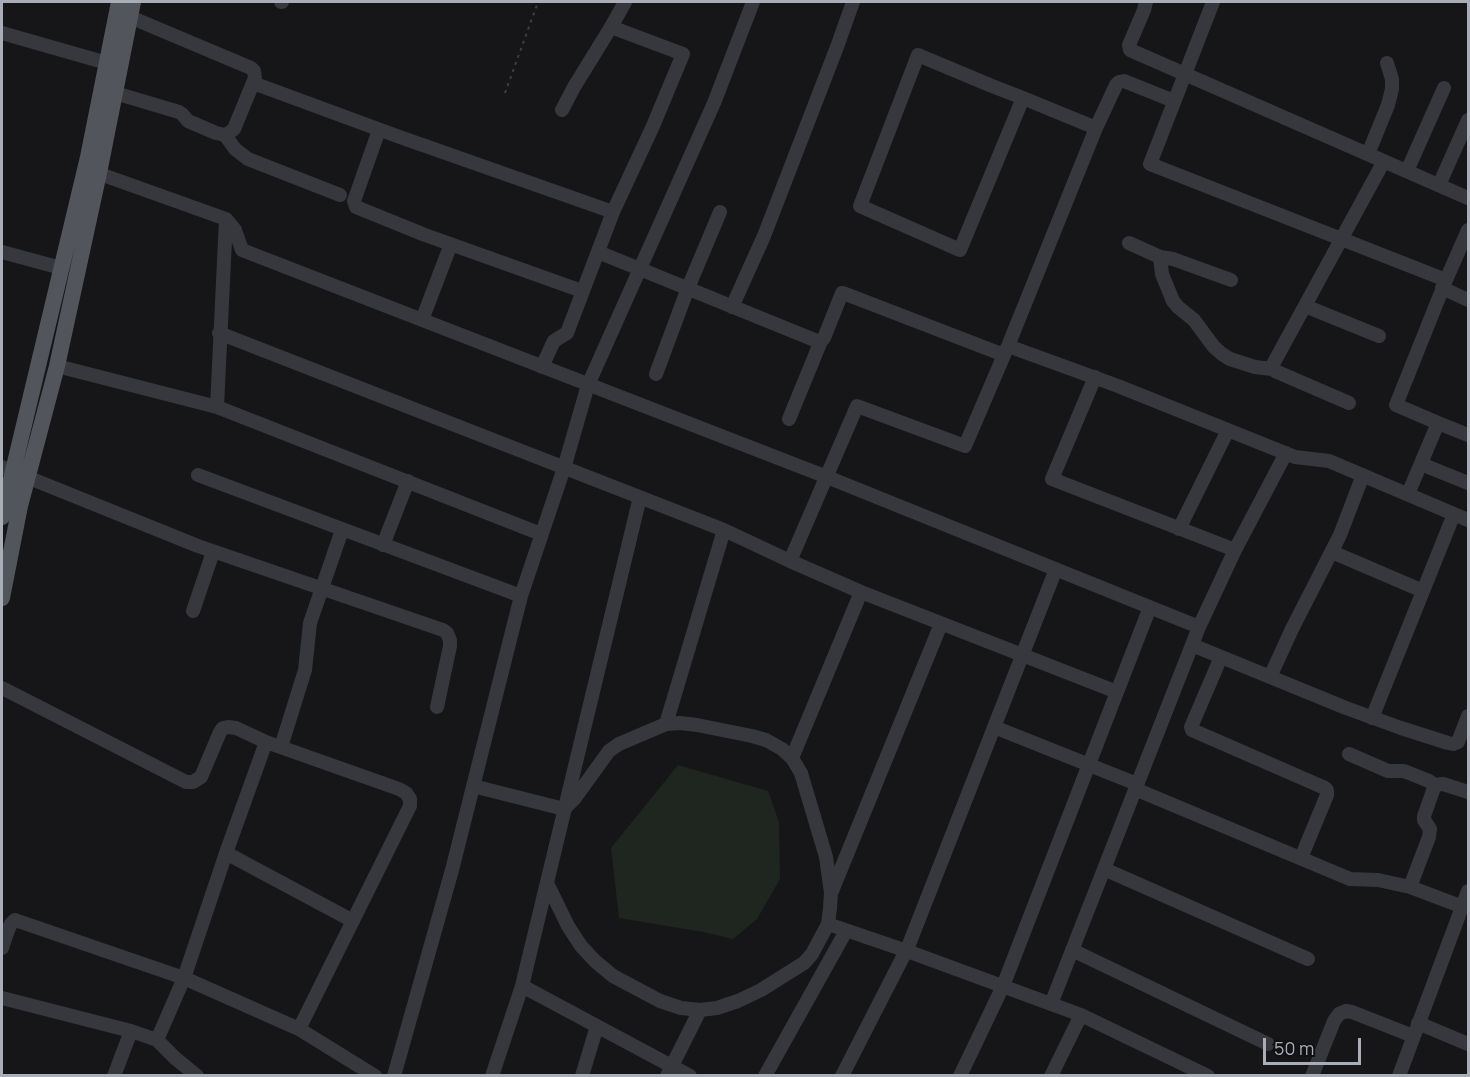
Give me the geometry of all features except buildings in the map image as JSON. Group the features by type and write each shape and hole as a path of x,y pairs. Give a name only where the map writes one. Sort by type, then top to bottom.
{"main road":[{"path":"2,598 13,472 57,366 119,2"},
{"path":"2,517 61,268 115,93 132,9"}],"street":[{"path":"562,110 625,2"},
{"path":"394,1076 452,870 520,596 564,468 588,385 714,103 753,2"},
{"path":"732,307 764,236 853,2"},
{"path":"1146,2 1130,50 1468,198"},
{"path":"1213,2 1150,164 1341,239 1444,284 1468,300"},
{"path":"115,93 179,112 188,121 216,134 225,135 234,129 255,78 251,68 132,9"},
{"path":"542,367 554,341 567,333 613,212 683,54 611,27"},
{"path":"2,33 107,63"},
{"path":"1023,98 960,250 860,206 918,56 1023,98 1096,128"},
{"path":"1368,154 1388,105 1392,88 1387,63"},
{"path":"790,561 858,406 965,447 1096,128 1116,85 1124,81 1174,101"},
{"path":"253,83 613,212"},
{"path":"1407,171 1444,88"},
{"path":"1439,185 1468,120"},
{"path":"379,130 354,201 356,207 582,291"},
{"path":"225,135 235,149 248,159 340,195"},
{"path":"1272,369 1384,161"},
{"path":"92,171 226,219 235,230 242,250 827,477 1199,627"},
{"path":"656,374 688,288 720,212"},
{"path":"217,407 226,219"},
{"path":"1468,230 1396,403 1397,406 1468,435"},
{"path":"1129,243 1231,280"},
{"path":"422,320 451,244"},
{"path":"2,252 61,268"},
{"path":"597,252 820,341"},
{"path":"1160,256 1161,274 1173,301 1194,320 1222,354 1255,367 1272,369 1349,402"},
{"path":"789,419 820,341 824,338 843,293 1006,351 1095,378 1295,457 1329,461 1468,520"},
{"path":"1305,306 1379,336"},
{"path":"219,333 724,530 861,592 1117,692"},
{"path":"57,366 217,407 542,534"},
{"path":"1095,378 1052,479 1235,550"},
{"path":"1408,494 1438,423"},
{"path":"1179,529 1228,430"},
{"path":"1051,1004 1199,627 1235,550 1286,453"},
{"path":"1421,464 1468,483"},
{"path":"13,472 213,552 444,630 450,640 450,646 437,707"},
{"path":"198,476 520,596"},
{"path":"1270,677 1332,552 1363,476"},
{"path":"383,545 408,481"},
{"path":"492,1076 522,986 640,497"},
{"path":"1372,718 1454,514"},
{"path":"281,747 305,670 310,623 342,530"},
{"path":"666,724 724,530"},
{"path":"193,611 213,552"},
{"path":"1332,552 1423,591"},
{"path":"842,1076 907,951 1056,569"},
{"path":"792,758 861,592"},
{"path":"960,1076 1003,986 1150,607"},
{"path":"831,892 941,624"},
{"path":"1192,645 1372,718 1448,743 1458,742 1468,716"},
{"path":"1221,657 1191,727 1192,730 1327,790 1301,858"},
{"path":"2,688 186,782 193,782 201,777 223,728 236,728 266,742 406,793 410,799 410,806 299,1029"},
{"path":"547,883 568,926 581,946 595,961 613,976 660,1001 681,1008 700,1010 717,1008 761,990 804,963 812,954 828,924 831,892 826,857 801,773 792,758 766,740 697,725 666,724 619,744 609,751 575,798 564,809"},
{"path":"993,727 1089,765 1350,879 1378,880 1410,887 1463,907"},
{"path":"157,1040 184,978 266,742"},
{"path":"1349,754 1388,771 1404,771 1435,785 1443,784 1468,792"},
{"path":"1410,887 1429,837 1430,829 1424,816 1435,785"},
{"path":"473,786 564,809"},
{"path":"226,853 353,921"},
{"path":"1104,869 1308,959"},
{"path":"1398,1076 1468,891"},
{"path":"2,948 8,930 15,920 184,978 299,1029 375,1076"},
{"path":"828,924 1081,1015 1208,1076"},
{"path":"765,1076 846,931"},
{"path":"1072,950 1268,1044"},
{"path":"522,986 597,1026 669,1071 690,1076"},
{"path":"2,998 131,1031 157,1040 196,1075"},
{"path":"669,1071 700,1010"},
{"path":"1312,1076 1334,1022 1339,1014 1346,1011 1468,1044"},
{"path":"1051,1076 1081,1015"},
{"path":"582,1076 597,1026"},
{"path":"114,1076 131,1031"}],"path":[{"path":"505,93 538,2"}],"shaded area":[{"path":"678,765 768,791 779,822 780,879 757,919 733,939 619,918 611,848"}]}
